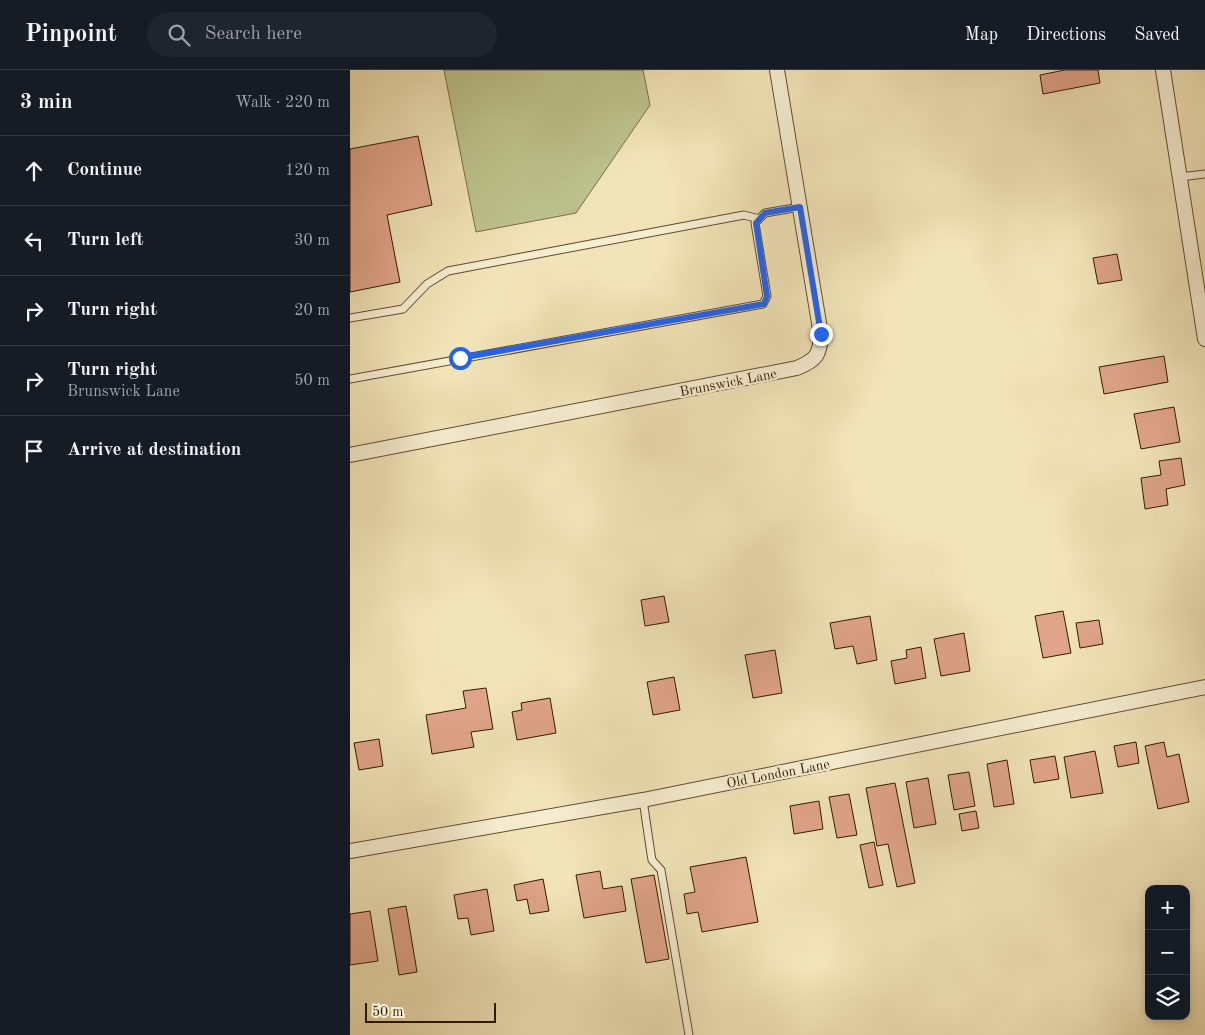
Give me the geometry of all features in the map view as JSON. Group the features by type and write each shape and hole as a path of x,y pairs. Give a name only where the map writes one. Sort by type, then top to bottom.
{"street":[{"name":"Brunswick Lane","path":"350,454 797,368 809,363 820,350 821,334 777,70"},
{"path":"1163,70 1205,340"},
{"name":"Old London Lane","path":"350,851 643,800 1205,687"}],"lane":[{"path":"1180,177 1205,174"},
{"path":"350,379 764,304 767,296 756,223 765,213 800,207"},
{"path":"350,318 403,309 427,284 448,271 744,215 760,218"},
{"path":"643,800 652,860 661,870 690,1035"}],"green space":[{"path":"444,70 643,70 650,105 576,213 476,232"}],"building":[{"path":"1065,70 1098,70 1100,83 1043,94 1040,75"},
{"path":"418,136 432,205 387,215 400,282 350,292 350,149"},
{"path":"1117,254 1122,280 1098,284 1093,258"},
{"path":"1164,356 1168,382 1104,394 1099,367"},
{"path":"1174,407 1180,442 1141,449 1134,414"},
{"path":"1181,458 1185,485 1166,489 1168,505 1145,509 1141,478 1161,475 1159,461"},
{"path":"664,596 669,622 645,626 641,600"},
{"path":"1063,611 1071,653 1043,658 1035,616"},
{"path":"870,616 877,660 857,664 853,646 835,649 830,623"},
{"path":"1099,620 1103,644 1080,648 1076,623"},
{"path":"964,633 970,671 941,676 934,639"},
{"path":"921,647 926,678 895,684 891,661 907,658 906,650"},
{"path":"775,650 782,693 753,698 745,655"},
{"path":"674,677 680,710 653,715 647,682"},
{"path":"486,688 493,729 471,732 474,747 432,754 426,715 466,708 463,691"},
{"path":"550,698 556,733 517,740 512,712 522,710 521,703"},
{"path":"379,739 383,766 359,770 354,743"},
{"path":"1136,742 1139,763 1118,767 1114,746"},
{"path":"1164,742 1167,757 1179,754 1189,802 1158,809 1145,746"},
{"path":"1095,751 1103,793 1071,798 1064,757"},
{"path":"1055,756 1059,779 1034,783 1030,760"},
{"path":"1007,760 1014,804 994,807 987,764"},
{"path":"969,772 975,806 954,810 948,775"},
{"path":"928,778 936,824 914,828 906,782"},
{"path":"895,783 915,883 897,887 888,844 877,846 866,788"},
{"path":"849,794 857,835 837,838 829,797"},
{"path":"819,801 823,829 794,834 790,806"},
{"path":"976,811 979,828 962,831 959,814"},
{"path":"874,842 883,885 869,888 860,845"},
{"path":"746,857 758,922 702,932 698,912 687,914 684,894 695,892 690,867"},
{"path":"600,871 603,889 622,886 626,911 584,918 576,875"},
{"path":"654,875 669,959 646,963 631,879"},
{"path":"543,879 549,911 530,914 527,899 517,901 514,885"},
{"path":"487,889 494,931 471,935 468,918 458,919 454,895"},
{"path":"406,906 417,972 399,975 388,909"},
{"path":"370,911 378,961 350,965 350,914"}],"route":[{"path":"460,358 764,304 767,296 756,223 765,213 800,207 821,334"}]}
